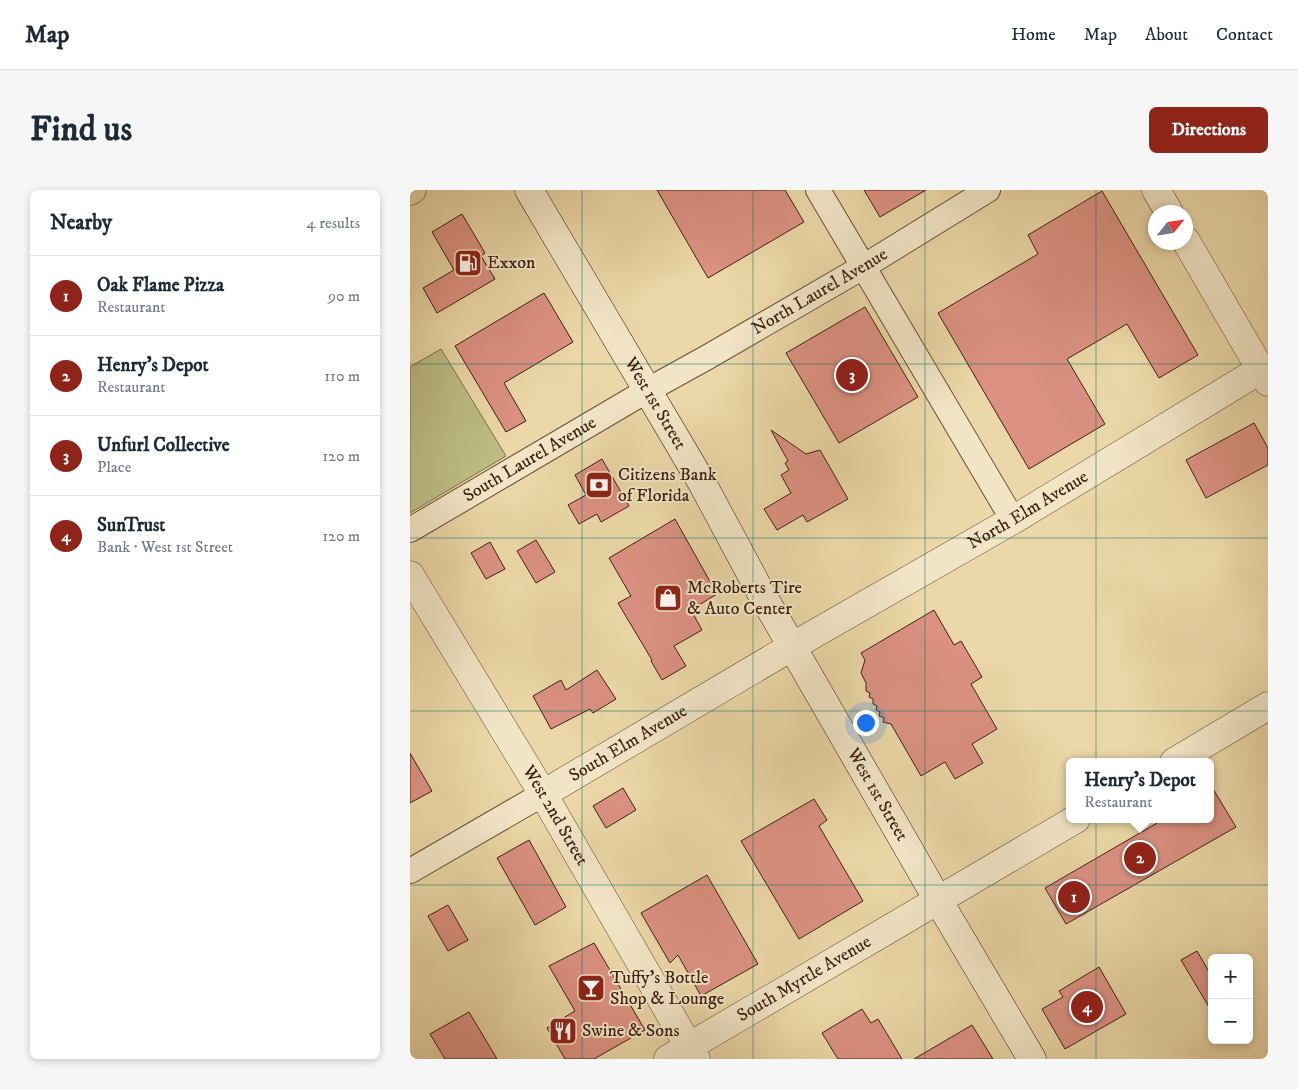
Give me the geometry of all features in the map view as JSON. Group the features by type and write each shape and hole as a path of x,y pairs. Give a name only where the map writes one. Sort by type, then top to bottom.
{"street":[{"name":"West 1st Street","path":"529,190 701,481 760,591 1032,1059"},
{"path":"818,190 1013,520"},
{"name":"North Laurel Avenue","path":"648,390 862,267 988,190"},
{"path":"1156,190 1165,205"},
{"path":"1191,250 1264,376"},
{"name":"North Elm Avenue","path":"793,646 1264,376"},
{"name":"South Laurel Avenue","path":"410,530 648,390"},
{"name":"West 2nd Street","path":"410,575 543,794 684,1055"},
{"name":"South Elm Avenue","path":"410,871 793,646"},
{"path":"1181,758 1268,706"},
{"name":"South Myrtle Avenue","path":"684,1055 938,900 1069,823"}],"green space":[{"path":"441,349 506,456 410,513 410,367"}],"building":[{"path":"657,190 785,190 804,222 708,278"},
{"path":"864,190 926,190 880,217"},
{"path":"1102,191 1198,355 1159,378 1127,324 1067,359 1105,424 1029,469 938,313 1038,254 1028,235"},
{"name":"Exxon","path":"462,214 485,253 481,256 495,279 437,313 423,288 454,270 432,232"},
{"path":"544,293 573,342 504,383 526,421 506,432 455,346"},
{"path":"865,307 918,397 839,443 786,353"},
{"path":"1254,423 1268,448 1268,465 1206,498 1186,460"},
{"path":"771,430 806,454 820,450 848,499 807,522 803,515 777,530 764,509 791,493 781,475 789,470 785,463 788,461"},
{"name":"Citizens Bank of Florida","path":"602,459 629,506 601,522 597,514 579,524 568,505 586,495 575,475"},
{"path":"675,519 717,594 691,610 702,630 674,646 686,666 662,680 618,603 631,596 609,558"},
{"path":"536,540 555,572 536,583 517,551"},
{"path":"490,542 505,569 486,579 471,553"},
{"path":"934,610 954,645 961,641 982,677 971,684 997,729 972,744 983,763 955,779 945,762 921,776 891,724 883,722 884,718 879,716 880,712 876,710 877,706 873,704 873,699 869,697 870,693 866,691 866,683 861,673 865,660 861,653"},
{"path":"597,670 616,699 593,713 590,709 551,729 533,696 561,680 566,690"},
{"path":"410,753 432,791 410,803"},
{"path":"623,788 636,810 606,828 593,806"},
{"path":"1214,791 1236,827 1066,924 1045,888 1157,823 1214,823"},
{"path":"814,799 827,820 819,826 863,901 799,939 741,841"},
{"path":"529,840 566,907 535,925 497,858"},
{"path":"707,875 758,964 701,996 678,955 670,963 641,913"},
{"path":"448,905 468,940 448,951 428,916"},
{"name":"Tuffy's Bottle Shop & Lounge","path":"594,943 645,1030 594,1059 565,1059 547,1028 575,1011 549,966"},
{"path":"1197,951 1208,970 1208,1005 1181,960"},
{"path":"1099,967 1126,1014 1065,1049 1042,1009 1063,997 1059,991"},
{"path":"862,1009 871,1023 878,1019 902,1059 838,1059 822,1033"},
{"path":"469,1012 497,1059 445,1059 430,1034"},
{"path":"972,1025 993,1059 914,1059"}],"place":[{"name":"Exxon","path":"468,263"},
{"name":"Unfurl Collective","path":"852,375"},
{"name":"Citizens Bank of Florida","path":"599,485"},
{"name":"McRoberts Tire & Auto Center","path":"668,598"},
{"name":"Henry's Depot","path":"1140,858"},
{"name":"Oak Flame Pizza","path":"1074,897"},
{"name":"Tuffy's Bottle Shop & Lounge","path":"591,988"},
{"name":"SunTrust","path":"1087,1007"},
{"name":"Swine & Sons","path":"563,1031"}]}
